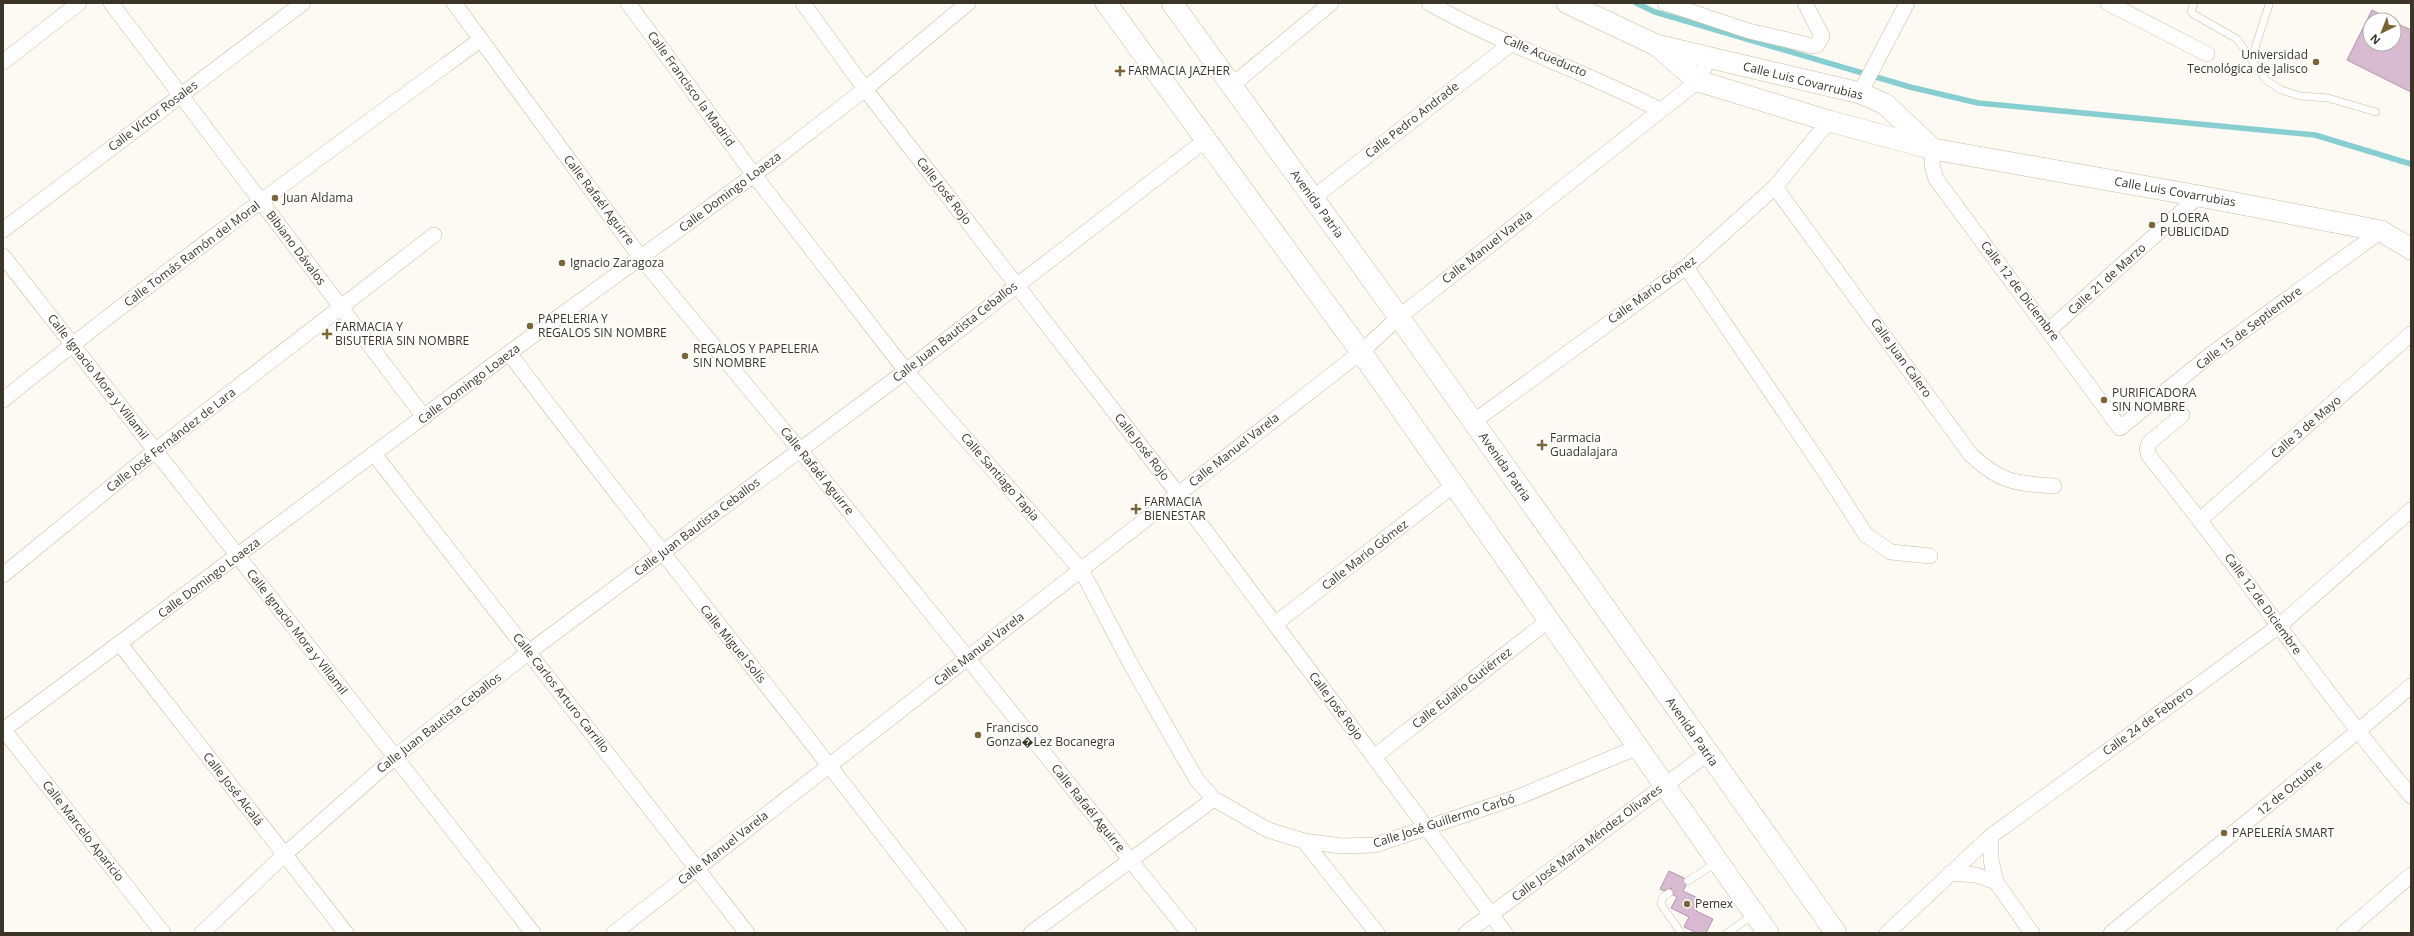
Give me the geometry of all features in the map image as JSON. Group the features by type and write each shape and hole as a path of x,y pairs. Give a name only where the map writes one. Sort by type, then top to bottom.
{"street":[{"path":"3,62 79,3"},
{"name":"Bibiano Dávalos","path":"111,3 424,417"},
{"name":"Calle Víctor Rosales","path":"3,230 303,3"},
{"name":"Calle Rafaél Aguirre","path":"454,3 641,258 799,449 1189,933"},
{"name":"Calle Francisco la Madrid","path":"628,3 754,175"},
{"name":"Calle José Rojo","path":"803,3 865,89 1178,494 1505,933"},
{"name":"Calle Domingo Loaeza","path":"3,730 509,353 754,175 865,89 968,3"},
{"path":"1106,3 1207,139 1361,352 1768,933"},
{"name":"Avenida Patria","path":"1172,3 1399,317 1707,754 1836,933"},
{"path":"1231,86 1331,3"},
{"name":"Calle Acueducto","path":"1429,3 1512,43 1613,85 1660,110"},
{"name":"Calle Luis Covarrubias","path":"1567,3 1656,45 1709,58 1863,87 1885,104 1933,149"},
{"path":"1665,3 1749,31 1809,46 1817,45 1822,39 1822,32 1805,3"},
{"path":"1863,87 1908,3"},
{"path":"2108,3 2207,54"},
{"name":"Calle Tomás Ramón del Moral","path":"3,400 72,344 261,201 480,40"},
{"name":"Calle Pedro Andrade","path":"1312,198 1512,43"},
{"name":"Calle Luis Covarrubias","path":"1656,45 1698,81 1829,121 1933,149 2199,196 2381,231 2411,249"},
{"name":"Calle Manuel Varela","path":"614,933 1082,571 1178,494 1361,352 1399,317 1698,81 1709,58"},
{"name":"Calle Mario Gómez","path":"1473,422 1686,268 1775,187 1829,121"},
{"name":"Calle Juan Bautista Ceballos","path":"202,933 284,854 395,757 529,652 662,554 799,449 906,371 1016,284 1207,139"},
{"name":"Calle 12 de Diciembre","path":"1933,149 1932,165 1936,179 2120,428"},
{"name":"Calle Santiago Tapia","path":"754,175 906,371 1082,571 1129,661 1183,756 1197,780 1214,799"},
{"name":"Calle Juan Calero","path":"1775,187 1971,455 1989,471 2011,482 2054,486"},
{"name":"Calle 21 de Marzo","path":"2049,330 2199,196"},
{"name":"Calle 15 de Septiembre","path":"2120,428 2210,355 2381,231"},
{"name":"Calle José Fernández de Lara","path":"3,575 156,450 434,236"},
{"name":"Calle Ignacio Mora y Villamil","path":"3,256 533,933"},
{"path":"1686,268 1824,470 1866,535 1891,552 1930,556"},
{"name":"Calle 3 de Mayo","path":"2201,519 2411,334"},
{"name":"Calle Miguel Solís","path":"509,353 662,554 830,765 959,933"},
{"name":"Calle 12 de Diciembre","path":"2182,415 2149,443 2147,449 2149,456 2201,519 2357,732 2411,796"},
{"name":"Calle Carlos Arturo Carrillo","path":"374,454 747,933"},
{"name":"Calle Mario Gómez","path":"1276,624 1454,485"},
{"name":"Calle 24 de Febrero","path":"1887,933 1991,836 2279,626 2411,510"},
{"name":"Calle Eulalio Gutiérrez","path":"1374,757 1549,620"},
{"name":"Calle José Alcalá","path":"120,644 346,933"},
{"name":"12 de Octubre","path":"2111,933 2411,686"},
{"name":"Calle Marcelo Aparicio","path":"3,730 163,933"},
{"name":"Calle José Guillermo Carbó","path":"1214,799 1268,830 1304,841 1341,846 1375,845 1521,796 1638,747"},
{"name":"Calle José María Méndez Olivares","path":"1466,933 1707,754"},
{"path":"1031,933 1214,799"},
{"path":"1991,836 1991,860 1996,882 2032,933"},
{"path":"1304,841 1376,933"},
{"path":"1950,873 1976,875 1996,882"},
{"path":"2344,933 2411,875"}],"lane":[{"path":"2194,3 2191,11 2193,14 2237,39 2252,57 2266,80 2281,90 2301,96 2328,98 2376,112"},
{"path":"2252,57 2269,5"},
{"path":"1688,881 1718,862"},
{"path":"1669,893 1663,897 1661,904 1681,933"},
{"path":"1727,933 1755,914"}],"building":[{"path":"2402,26 2411,30 2411,92 2347,60 2362,30 2362,52 2402,52"},
{"name":"Pemex","path":"1669,871 1684,878 1686,885 1683,891 1702,900 1696,911 1713,919 1706,933 1697,933 1684,927 1689,917 1671,908 1677,897 1673,895 1671,888 1664,891 1660,889"}],"waterway":[{"path":"1636,3 1655,12 1910,87 1978,103 2315,135 2411,164"}],"place":[{"name":"Universidad Tecnológica de Jalisco","path":"2316,62"},
{"name":"FARMACIA JAZHER","path":"1120,71"},
{"name":"Juan Aldama","path":"275,198"},
{"name":"D LOERA PUBLICIDAD","path":"2152,225"},
{"name":"Ignacio Zaragoza","path":"562,263"},
{"name":"PAPELERIA Y REGALOS SIN NOMBRE","path":"530,326"},
{"name":"FARMACIA Y BISUTERIA SIN NOMBRE","path":"327,334"},
{"name":"REGALOS Y PAPELERIA SIN NOMBRE","path":"685,356"},
{"name":"PURIFICADORA SIN NOMBRE","path":"2104,400"},
{"name":"Farmacia Guadalajara","path":"1542,445"},
{"name":"FARMACIA BIENESTAR","path":"1136,509"},
{"name":"Francisco Gonza�Lez Bocanegra","path":"978,735"},
{"name":"PAPELERÍA SMART","path":"2224,833"},
{"name":"Pemex","path":"1687,904"}]}
